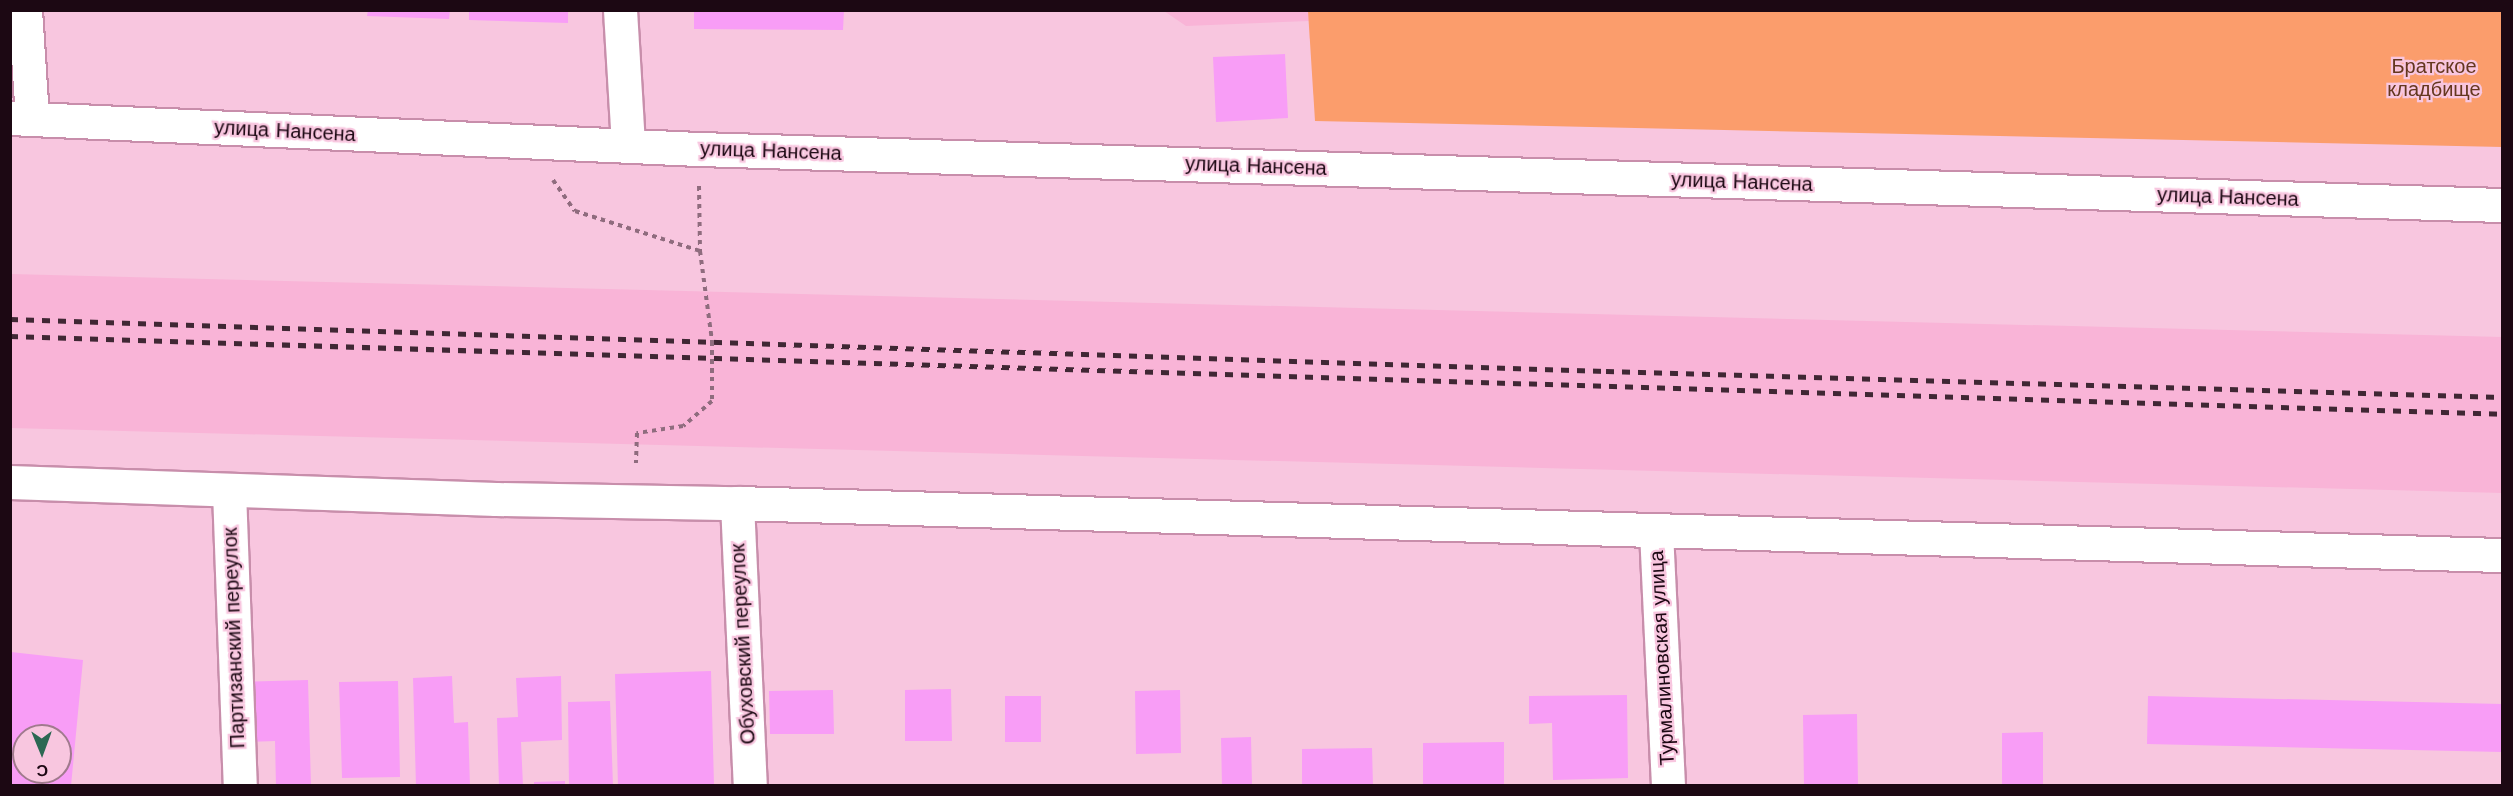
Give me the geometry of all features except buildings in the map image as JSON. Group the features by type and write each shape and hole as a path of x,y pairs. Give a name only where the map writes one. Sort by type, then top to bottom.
{"main road":[{"path":"21,119 25,10"},
{"path":"620,10 628,146"},
{"name":"улица Нансена","path":"21,119 699,149 2502,205"},
{"path":"10,482 229,491 737,503 2502,555"},
{"name":"Партизанский переулок","path":"229,491 240,786"},
{"name":"Обуховский переулок","path":"737,503 750,786"},
{"name":"Турмалиновская улица","path":"1656,531 1668,786"}],"path":[{"path":"549,143 549,174 575,211 700,251"},
{"path":"635,502 637,434 683,426 712,401 712,341 700,251 699,149"}],"shaded area":[{"path":"1164,11 1308,11 1309,21 1186,26"},
{"path":"11,274 2502,337 2502,493 11,428"}],"green space":[{"name":"Братское кладбище","path":"1308,11 2502,11 2502,147 1315,121"}],"railway":[{"path":"10,319 1606,371 2502,397"},
{"path":"10,336 2502,414"}]}
